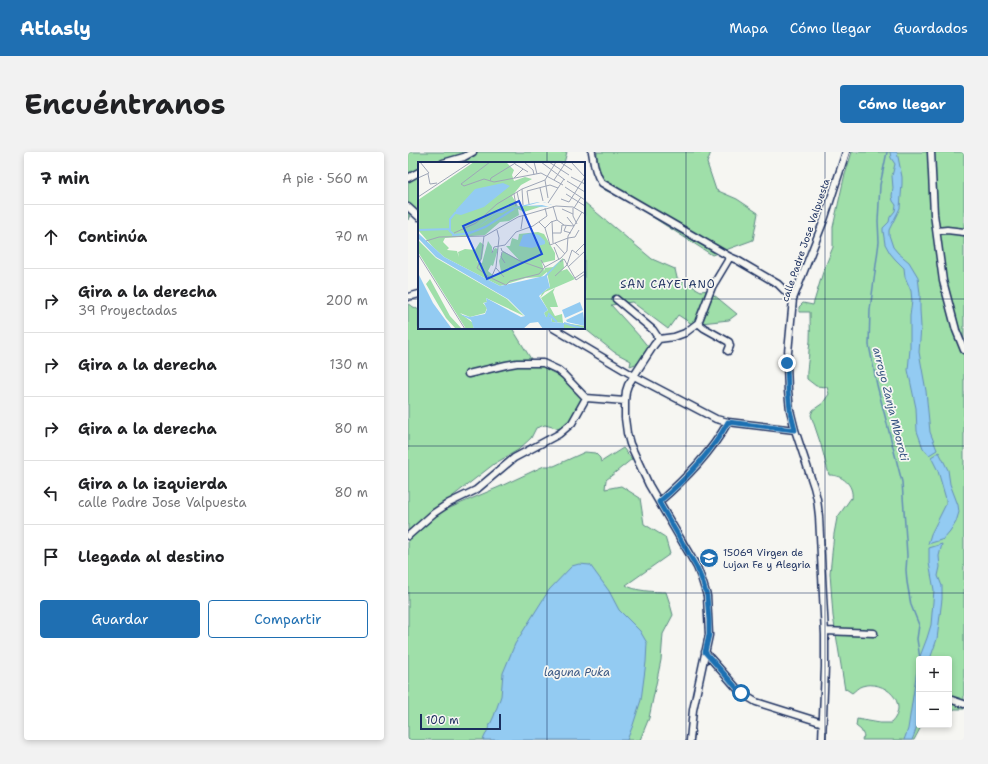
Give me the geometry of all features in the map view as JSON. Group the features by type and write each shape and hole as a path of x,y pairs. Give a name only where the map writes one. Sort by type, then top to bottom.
{"street":[{"path":"446,162 464,157 473,152"},
{"path":"592,152 597,173 602,182 778,284 794,299"},
{"name":"calle Padre Jose Valpuesta","path":"822,740 825,631 816,499 814,487 790,410 787,363 794,299 826,213 846,152"},
{"path":"930,152 934,214 943,281 956,330 964,350"},
{"path":"408,178 418,173"},
{"path":"408,207 418,216"},
{"path":"936,231 947,230 964,232"},
{"path":"690,740 693,710 709,635 707,596 697,568 649,485 630,444 625,418 625,401 628,385 659,339 674,337 685,333 698,323 712,287 730,257"},
{"path":"408,297 418,294"},
{"path":"616,299 653,330 659,339"},
{"path":"698,323 729,342 730,346 728,351"},
{"path":"555,329 634,376 716,419 728,422 795,430"},
{"path":"468,374 517,363 543,362 564,375 586,398 625,401"},
{"path":"408,536 434,512 476,490 514,458 565,430 572,423 586,398"},
{"path":"659,502 687,477 702,460 728,422"},
{"path":"825,631 874,633"},
{"path":"705,652 741,693 756,702 822,723"},
{"path":"952,700 964,704"}],"green space":[{"path":"408,152 567,152 564,162 418,162 418,211 412,210 408,220"},
{"path":"597,152 711,152 707,163 716,190 737,199 758,213 753,240 712,255 629,202 603,189 597,164"},
{"path":"852,152 964,152 964,709 952,710 952,656 916,656 916,728 920,728 914,740 862,740 864,736 861,730 856,726 857,719 880,723 891,723 898,708 892,694 879,686 862,686 852,693 846,689 845,690 833,616 830,573 834,534 837,518 851,498 852,499 852,494 846,481 834,475 829,475 811,415 813,410 823,403 829,394 827,387 816,386 807,379 810,341 810,312 799,312 799,307 803,303 813,305 823,272 833,247 833,227 844,178"},
{"path":"585,203 652,259 675,269 677,278 701,291 708,290 737,314 729,320 692,324 678,315 668,329 632,302 611,305 649,348 641,362 630,366 631,361 614,352 585,329"},
{"path":"408,304 418,309 418,329 513,329 531,359 571,382 585,402 581,415 567,431 545,425 536,428 531,438 518,450 494,464 408,531"},
{"path":"623,448 632,459 606,480 605,489 621,486 640,498 644,524 665,537 670,554 626,585 639,590 666,592 673,615 663,634 661,660 649,718 640,740 408,740 408,540 438,513 544,466 554,466 585,452 595,453 600,458 601,462"}],"water":[{"path":"890,152 897,152 902,184 900,208 889,230 889,235 893,247 909,262 918,277 921,327 919,352 926,391 930,432 937,450 929,455 923,448 917,431 916,408 908,370 912,301 911,291 905,277 904,268 890,253 885,244 883,231 883,228 889,222 890,217 895,211 896,205 892,196 892,176 895,164 891,158"},
{"path":"939,452 948,470 950,484 959,512 956,522 944,539 928,544 931,534 946,504 938,471 931,457"},
{"path":"942,544 939,556 940,567 938,576 942,586 942,599 937,639 931,656 920,656 931,625 934,590 929,563 929,548"},
{"name":"laguna Puka","path":"579,564 590,565 609,591 619,610 640,631 647,643 641,700 627,740 483,740 501,696 503,673 515,644 549,590 572,566"},
{"path":"916,676 916,728 912,740 904,740 908,729"}],"waterway":[{"name":"arroyo Zanja Mboroti","path":"887,152 880,185 878,221 879,242 870,310 869,345 877,385 902,482 907,556 907,582 911,605 919,625 917,639 920,656"}],"place":[{"name":"15069 Virgen de Lujan Fe y Alegria","path":"709,558"}],"district":[{"name":"SAN CAYETANO","path":"668,284"}],"route":[{"path":"741,693 705,652 709,635 707,596 697,568 659,502 687,477 702,460 728,422 795,430 790,410 787,363"}]}
